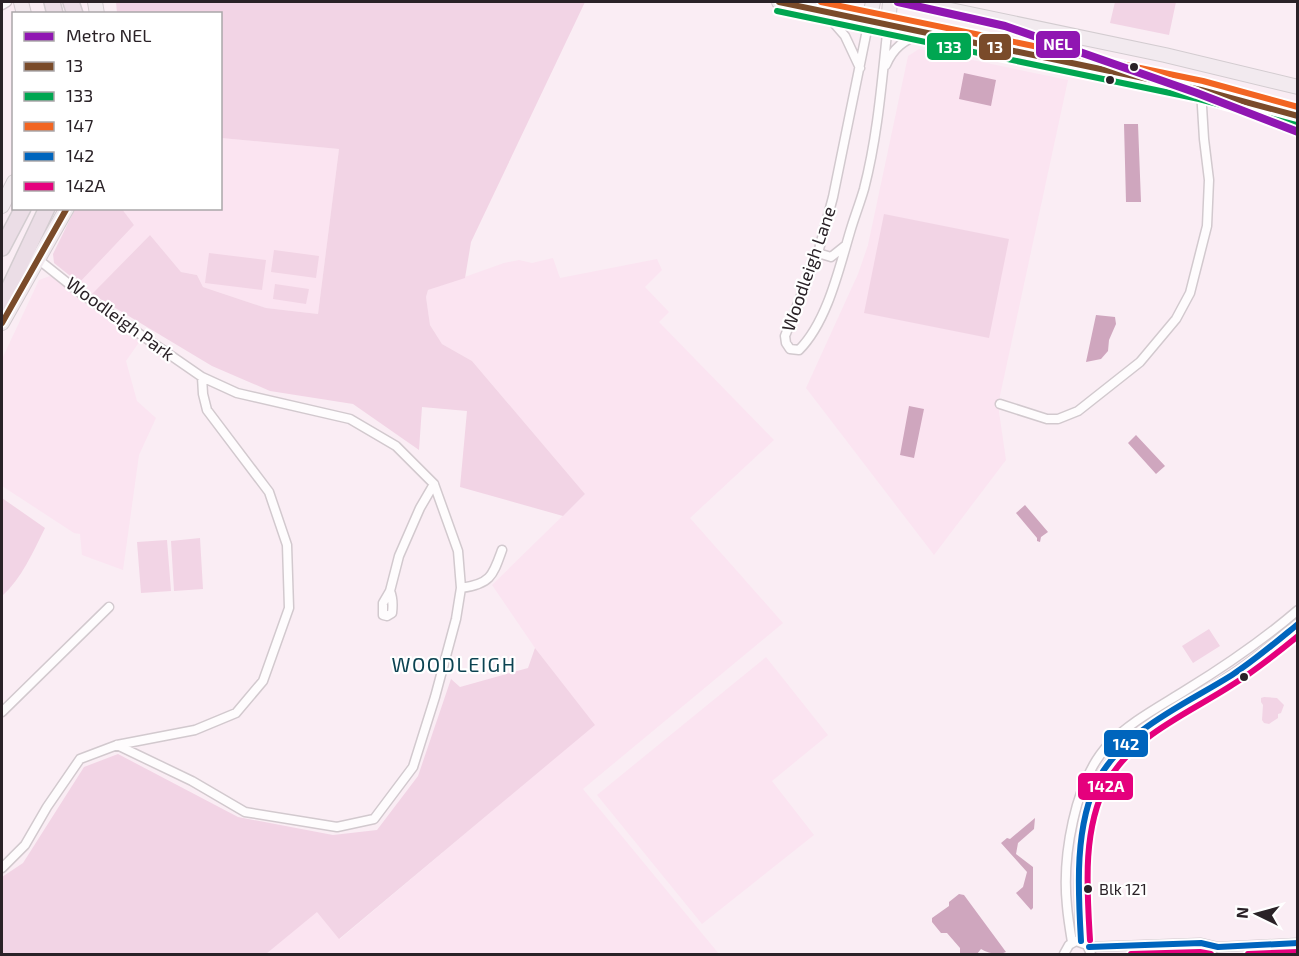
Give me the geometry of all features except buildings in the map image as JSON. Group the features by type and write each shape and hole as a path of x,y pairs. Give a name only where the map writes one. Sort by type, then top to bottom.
{"highway":[{"path":"2,248 23,210"},
{"path":"2,303 46,210"}],"main road":[{"path":"779,2 1201,90 1298,116"},
{"path":"869,20 873,2"},
{"path":"888,24 890,2"},
{"path":"912,2 1197,62 1298,87"},
{"path":"943,2 964,13"},
{"path":"2,206 12,186"},
{"path":"2,323 67,210"}],"street":[{"path":"2,5 7,2"},
{"path":"824,11 845,36 860,68"},
{"name":"Woodleigh Lane","path":"869,20 833,196 818,253 785,336 790,349 799,350 809,340 833,288 864,189 879,109 888,24"},
{"path":"883,71 891,53 900,44 925,32"},
{"path":"1000,404 1047,419 1058,419 1078,411 1140,362 1176,319 1190,293 1207,226 1209,180 1201,90"},
{"path":"818,253 831,256 847,245"},
{"name":"Woodleigh Park","path":"39,260 79,292 202,377 237,393 350,419 396,446 435,484 458,551 461,588 456,619 435,697 413,767 374,819 337,827 245,812 192,781 117,745"},
{"path":"2,868 25,845 47,807 80,759 117,745 195,730 236,713 263,681 289,608 287,545 269,492 207,410 202,377"},
{"path":"390,591 399,556 420,508 435,484"},
{"path":"461,588 481,582 493,575 502,550"},
{"path":"2,712 108,606"},
{"path":"1298,610 1240,656 1134,723 1106,747 1083,788 1071,835 1067,860 1066,905 1076,942 1090,951 1102,948 1201,943 1218,946 1298,943"},
{"path":"1076,942 1082,840 1090,799 1103,771 1115,754 1141,731 1246,666 1298,624"},
{"path":"1064,954 1066,948 1076,942"},
{"path":"1157,954 1201,952 1218,946"}],"shaded area":[{"path":"116,2 585,2 471,242 465,278 428,290 426,297 430,325 442,344 472,361 585,494 563,516 460,487 467,411 422,407 419,450 353,404 270,391 212,366 92,294 150,235 181,272 197,275 203,287 266,308 318,314 339,149 222,138 222,12 117,12"},
{"path":"1115,2 1176,2 1169,35 1110,23"},
{"path":"919,49 1068,80 998,405 1006,460 934,555 806,388 858,274 868,245 908,56"},
{"path":"964,73 996,80 991,106 959,99"},
{"path":"1124,124 1138,124 1141,202 1126,202"},
{"path":"222,138 339,149 318,314 266,308 203,287 197,275 181,272 150,235 92,294 79,283 134,225 123,210 222,210"},
{"path":"75,210 123,210 134,225 79,283 54,263 53,254"},
{"path":"884,214 1009,239 989,338 864,313"},
{"path":"274,250 319,256 316,278 271,272"},
{"path":"209,253 266,260 262,290 205,283"},
{"path":"553,258 560,278 657,259 662,270 645,287 669,312 659,322 774,440 690,518 783,623 583,789 719,954 266,954 317,911 340,939 594,725 535,648 492,585 585,494 472,361 442,344 430,325 426,297 428,290 504,263 519,260 532,263"},
{"path":"53,275 140,341 126,361 137,401 156,418 139,455 123,570 82,555 80,534 74,533 2,486 2,359 39,280"},
{"path":"275,284 309,289 306,304 273,299"},
{"path":"1096,315 1115,317 1116,324 1109,340 1108,351 1101,359 1086,362"},
{"path":"909,406 924,409 914,458 900,455"},
{"path":"1136,435 1165,466 1156,474 1128,443"},
{"path":"2,498 45,528 21,573 2,596"},
{"path":"1025,505 1048,532 1041,537 1040,542 1016,513"},
{"path":"200,538 203,589 174,591 171,541"},
{"path":"167,540 171,591 141,593 137,542"},
{"path":"1209,629 1220,646 1193,663 1182,646"},
{"path":"535,648 595,725 339,939 317,912 266,954 2,954 2,877 23,863 84,767 118,754 238,817 333,835 377,830 418,776 451,679 460,687 528,668"},
{"path":"766,657 828,735 772,781 814,835 702,924 597,795"},
{"path":"1261,698 1277,698 1284,705 1278,718 1269,724 1262,720"},
{"path":"1035,818 1034,829 1018,843 1016,854 1033,867 1033,908 1031,910 1016,893 1023,887 1027,872 1001,843 1007,838 1010,839"},
{"path":"959,894 964,895 1006,952 993,954 981,949 977,954 960,954 960,948 947,933 941,933 932,922 932,918 949,906 949,902"}],"metro line":[{"name":"NEL","path":"898,2 1005,26 1197,93 1298,132"}],"transit line":[{"name":"13","path":"779,2 1201,90 1298,116"},
{"name":"147","path":"821,2 1203,81 1298,107"},
{"name":"133","path":"777,11 1199,99 1296,125"},
{"name":"13","path":"2,323 66,210"},
{"name":"142","path":"1081,941 1079,880 1085,816 1099,778 1111,760 1141,731 1241,669 1298,624"},
{"name":"142A","path":"1090,940 1087,880 1093,820 1107,783 1118,766 1146,739 1249,674 1298,636"},
{"name":"142","path":"1089,947 1201,943 1218,947 1298,943"},
{"name":"142A","path":"1131,954 1200,952 1211,954"},
{"name":"142A","path":"1248,954 1298,952"}],"place":[{"name":"Blk 121","path":"1088,889"}],"district":[{"name":"WOODLEIGH","path":"454,665"}]}
